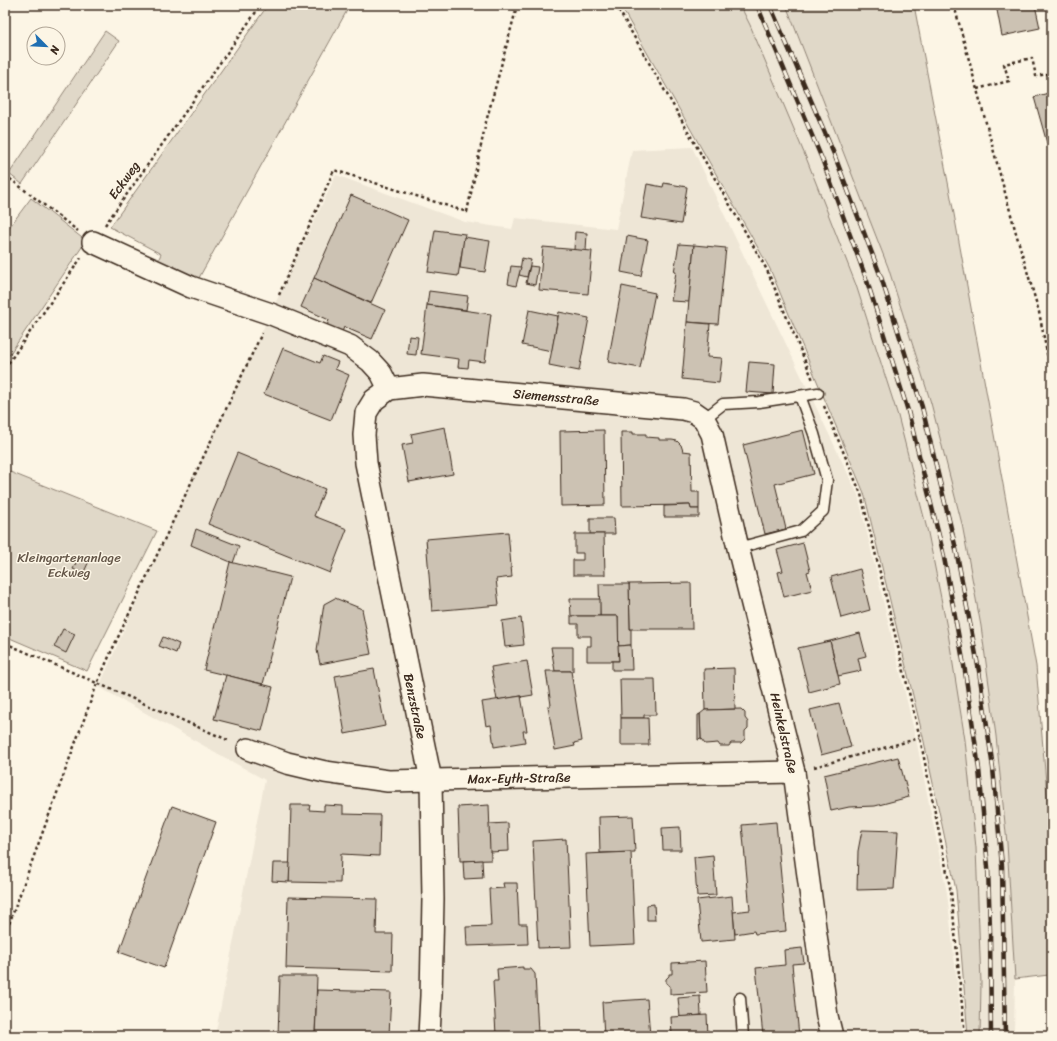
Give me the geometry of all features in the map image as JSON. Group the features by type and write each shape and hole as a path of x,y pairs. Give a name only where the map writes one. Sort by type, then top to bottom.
{"street":[{"path":"93,242 190,287 271,314 350,346 374,365 381,373 389,389"},
{"name":"Siemensstraße","path":"389,389 423,385 683,409 694,412 708,427"},
{"name":"Benzstraße","path":"389,389 374,400 366,413 364,435 366,463 431,780 433,899 432,989 429,1036"},
{"name":"Heinkelstraße","path":"708,427 794,772 832,1036"},
{"name":"Max-Eyth-Straße","path":"248,749 287,763 325,772 388,781 794,772"}],"lane":[{"path":"708,427 723,404 759,402 818,393"},
{"path":"738,548 801,531 822,512 827,480 814,434 800,396"},
{"path":"740,998 742,1036"}],"path":[{"name":"Eckweg","path":"5,368 261,5"},
{"path":"5,935 96,684 271,314 334,170 467,212 486,122 516,10 506,5"},
{"path":"616,5 767,270 861,494 920,738 951,892 965,1036"},
{"path":"954,5 1039,312 1052,378"},
{"path":"977,89 1009,81 1004,64 1032,58 1036,76 1052,73"},
{"path":"5,170 6,176 93,242"},
{"path":"5,643 248,749"},
{"path":"794,772 920,738"}],"shaded area":[{"path":"740,5 786,5 888,267 931,403 962,524 981,626 996,736 1007,843 1015,979 1014,1036 980,1036 981,983 976,848 965,740 928,533 898,416 856,285 750,25"},
{"path":"692,147 858,495 916,739 947,893 963,1036 215,1036 265,780 99,687 167,532 336,175 465,222 512,229 515,218 616,229 632,150"}],"green space":[{"path":"268,5 350,5 195,285 155,267 161,254 110,227"},
{"path":"620,5 740,5 750,25 807,160 856,285 898,416 928,533 948,633 965,740 976,848 981,983 980,1036 968,1036 956,890 923,737 864,493 770,269"},
{"path":"786,5 914,5 952,203 1036,666 1052,853 1049,975 1015,979 1007,843 996,736 981,626 962,524 931,403 888,267"},
{"path":"105,31 119,41 22,184 9,174"},
{"path":"31,198 86,241 5,361 5,233"},
{"name":"Kleingartenanlage Eckweg","path":"5,470 157,531 87,671 5,636"}],"building":[{"path":"996,5 1035,5 1040,28 1002,36"},
{"path":"1052,92 1052,161 1034,97"},
{"path":"664,183 687,187 681,224 641,218 647,184 663,187"},
{"path":"351,195 408,220 371,303 314,278"},
{"path":"435,230 465,234 458,276 428,272"},
{"path":"575,232 587,233 586,251 574,250"},
{"path":"627,236 648,240 641,276 621,272"},
{"path":"464,237 490,241 485,272 460,268"},
{"path":"679,244 694,245 689,302 671,301"},
{"path":"694,245 726,248 718,324 687,322"},
{"path":"543,247 592,251 588,294 539,290"},
{"path":"522,258 531,260 527,277 519,275"},
{"path":"511,266 521,267 516,286 508,284"},
{"path":"530,266 538,267 535,285 526,283"},
{"path":"314,278 385,310 372,339 344,327 342,332 327,326 329,320 301,307"},
{"path":"622,286 655,293 640,368 608,362"},
{"path":"429,291 468,296 466,310 427,305"},
{"path":"427,305 491,314 485,362 469,360 468,368 458,367 459,359 421,354"},
{"path":"529,310 558,316 552,351 522,345"},
{"path":"559,312 589,318 579,371 549,365"},
{"path":"687,322 710,324 707,357 722,358 719,383 682,379"},
{"path":"409,336 418,337 416,355 407,354"},
{"path":"283,348 320,363 323,356 338,362 335,369 349,375 331,420 264,394"},
{"path":"749,362 775,364 773,394 746,392"},
{"path":"445,427 453,474 409,482 402,445 413,443 411,434"},
{"path":"604,430 605,505 561,506 560,431"},
{"path":"803,430 814,474 775,484 786,529 765,534 743,445"},
{"path":"621,432 646,434 646,437 659,438 659,440 677,441 681,445 683,451 691,452 692,492 699,492 699,509 691,509 690,505 622,506"},
{"path":"237,453 325,489 314,516 347,529 330,573 208,524"},
{"path":"690,505 691,509 699,509 699,517 664,517 664,506"},
{"path":"590,518 614,518 615,534 590,534"},
{"path":"196,529 239,546 233,563 191,545"},
{"path":"508,532 512,577 496,579 499,605 432,611 426,539"},
{"path":"575,534 604,534 605,575 573,575 573,560 583,560 583,553 575,553"},
{"path":"803,543 810,571 807,572 812,590 784,597 778,572 783,571 777,550"},
{"path":"80,555 90,559 83,574 73,569"},
{"path":"230,562 290,577 263,684 204,670"},
{"path":"860,569 870,610 841,618 831,577"},
{"path":"691,583 692,629 630,629 629,584"},
{"path":"599,584 629,584 631,645 618,646 618,616 600,616"},
{"path":"335,598 362,609 371,654 320,664 317,650 324,604"},
{"path":"570,599 600,599 600,616 571,616"},
{"path":"571,616 618,616 619,661 587,661 587,646 591,646 591,636 578,636 578,624 571,624"},
{"path":"521,618 524,645 505,647 502,621"},
{"path":"63,629 75,634 66,653 54,647"},
{"path":"860,633 866,656 858,658 861,671 838,676 830,641"},
{"path":"163,637 179,644 176,653 159,646"},
{"path":"830,641 840,684 809,692 798,648"},
{"path":"631,645 632,670 612,670 612,661 619,661 618,646"},
{"path":"551,647 573,647 573,671 555,671"},
{"path":"527,661 533,695 497,700 491,667"},
{"path":"734,668 735,709 705,710 704,669"},
{"path":"374,669 385,726 345,734 335,676"},
{"path":"546,671 571,671 582,741 574,743 575,746 555,750 548,706 551,705"},
{"path":"226,675 273,687 262,731 214,719"},
{"path":"620,679 655,679 656,715 644,715 644,718 621,718"},
{"path":"521,696 527,731 523,731 525,742 494,747 491,725 486,726 482,702"},
{"path":"839,703 851,747 821,755 810,710"},
{"path":"741,709 745,713 748,728 745,731 745,739 741,743 731,743 729,746 720,746 718,743 705,744 701,739 700,714 705,710"},
{"path":"700,714 701,739 698,740 698,715"},
{"path":"621,718 648,718 649,745 621,745"},
{"path":"898,757 909,797 875,806 849,807 831,811 824,775"},
{"path":"291,805 310,805 309,810 324,811 324,805 343,806 343,814 380,815 379,856 341,854 340,883 289,882"},
{"path":"489,805 491,860 460,861 458,807"},
{"path":"172,806 216,822 164,968 119,952"},
{"path":"633,816 635,852 600,853 599,817"},
{"path":"776,822 786,931 755,934 754,931 735,934 733,912 750,910 742,825"},
{"path":"508,823 509,851 490,852 489,824"},
{"path":"680,827 681,850 663,850 662,828"},
{"path":"862,830 898,831 894,889 857,890 858,851"},
{"path":"566,839 571,947 538,948 533,841"},
{"path":"631,852 635,944 590,946 586,854"},
{"path":"713,855 716,895 697,896 694,857"},
{"path":"482,860 483,878 464,879 463,861"},
{"path":"273,863 290,863 289,882 272,881"},
{"path":"503,883 517,883 519,924 527,924 528,944 467,946 466,927 491,926 489,889 504,888"},
{"path":"732,896 735,939 701,942 697,900"},
{"path":"288,897 377,899 376,934 393,934 392,971 286,968"},
{"path":"654,904 655,920 647,920 647,905"},
{"path":"802,948 804,963 792,964 799,1036 763,1036 756,968 785,965 784,950"},
{"path":"705,961 707,992 670,994 670,986 666,983 666,979 669,974 672,974 672,963"},
{"path":"523,967 523,969 531,969 535,974 538,1033 496,1035 493,981 498,981 497,969"},
{"path":"280,976 317,976 315,1036 278,1036"},
{"path":"317,990 391,992 389,1036 315,1036"},
{"path":"700,996 701,1015 680,1017 678,998"},
{"path":"647,999 650,1036 604,1036 602,1002"},
{"path":"707,1015 708,1036 672,1036 671,1017"},
{"path":"538,1033 538,1036 501,1036 501,1035"}],"railway":[{"path":"757,5 822,159 867,281 908,411 943,552 965,671 979,769 988,867 991,1036"},
{"path":"770,5 834,154 881,277 922,407 956,549 979,671 993,768 1002,866 1005,1036"}]}
